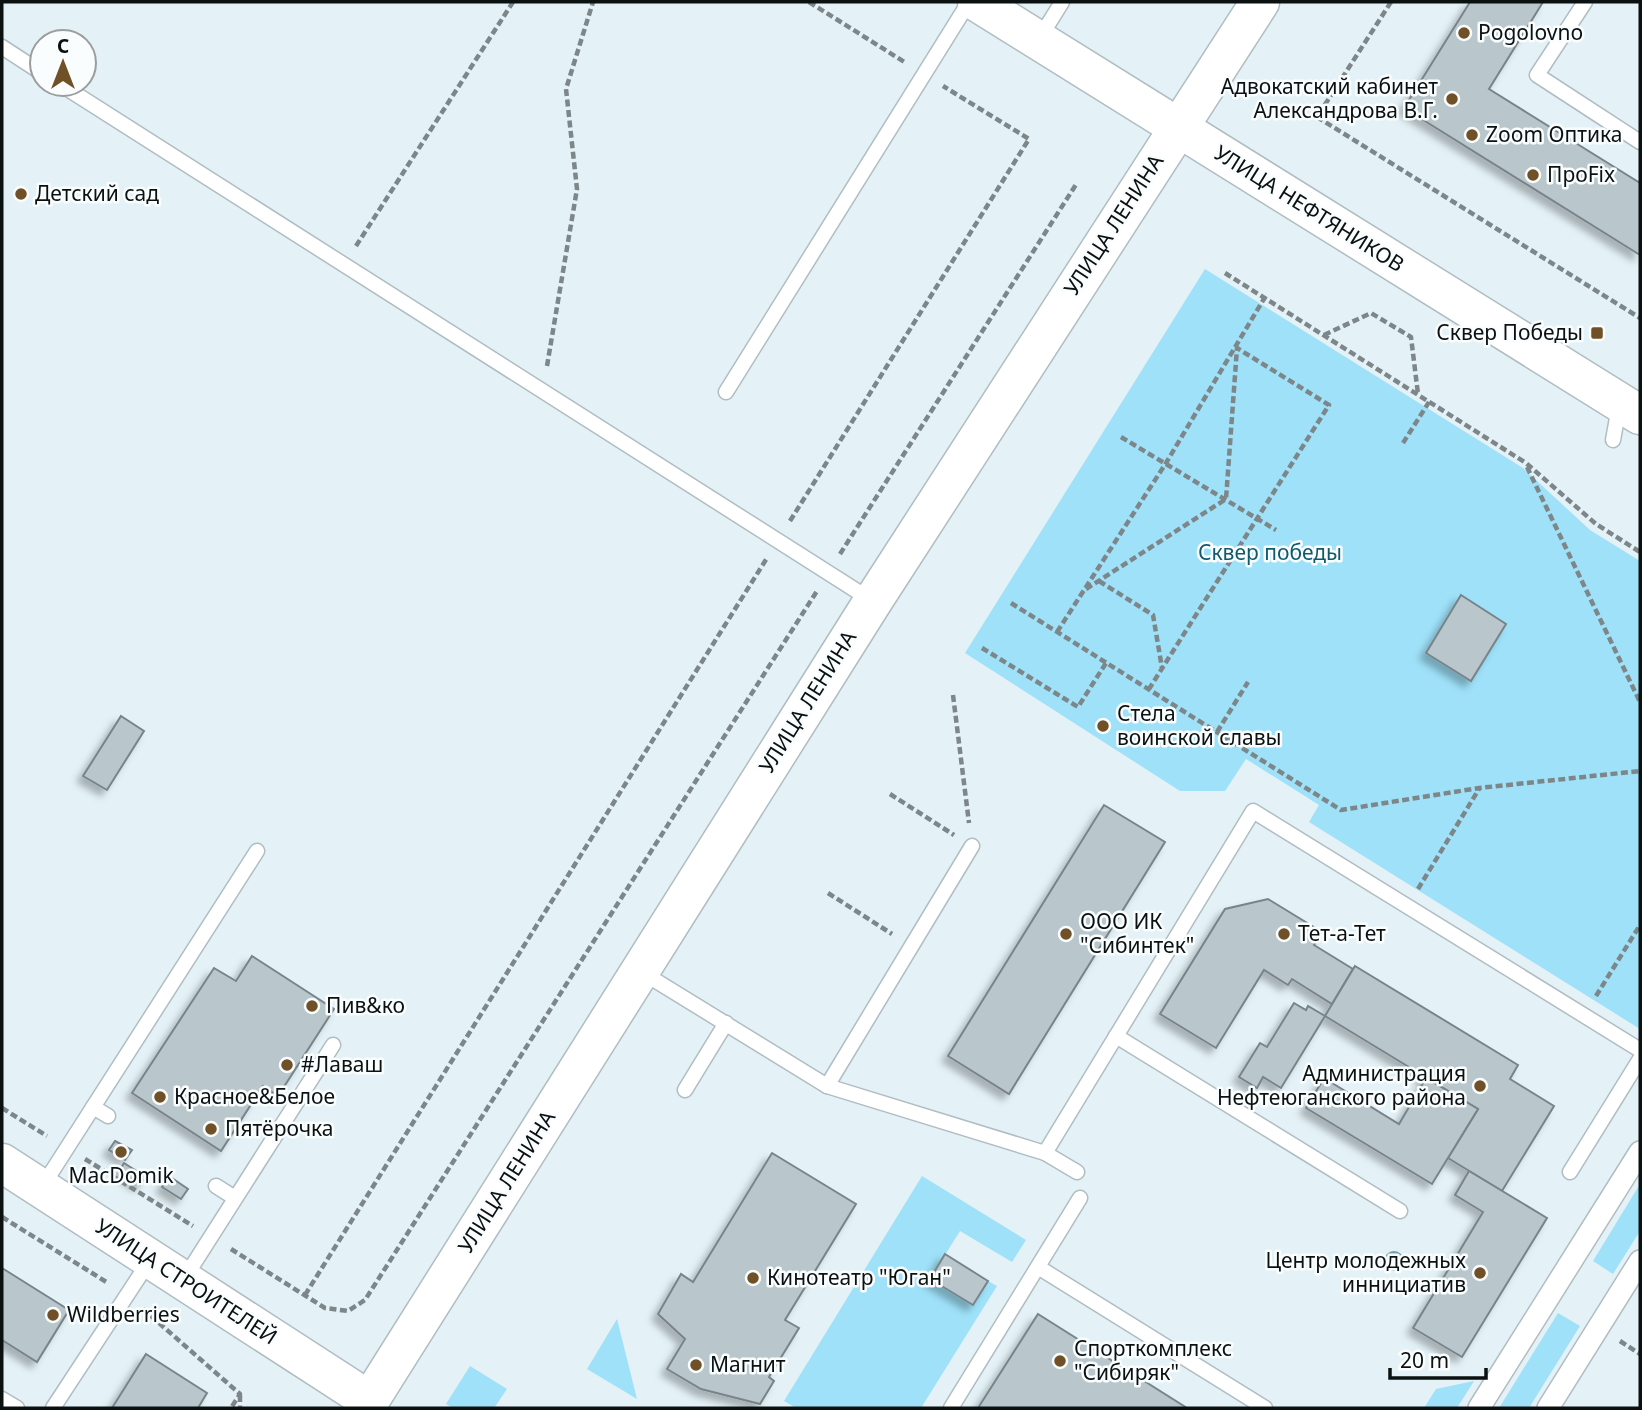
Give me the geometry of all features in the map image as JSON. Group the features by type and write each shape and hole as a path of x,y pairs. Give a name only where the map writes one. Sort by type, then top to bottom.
{"main road":[{"name":"УЛИЦА НЕФТЯНИКОВ","path":"977,2 1627,413"},
{"name":"УЛИЦА ЛЕНИНА","path":"368,1404 873,601 1260,2"},
{"name":"УЛИЦА СТРОИТЕЛЕЙ","path":"2,1163 368,1404"}],"street":[{"path":"1479,1408 1640,1152"},
{"path":"1548,1408 1640,1261"}],"lane":[{"path":"726,392 969,2"},
{"path":"1038,40 1062,2"},
{"path":"1585,2 1537,75 1640,142"},
{"path":"2,47 28,64"},
{"path":"82,98 873,601"},
{"path":"1045,1153 1254,811 1640,1050"},
{"path":"827,1086 972,846"},
{"path":"41,1188 257,851"},
{"path":"639,970 827,1086 1045,1153 1077,1172"},
{"path":"685,1090 726,1023"},
{"path":"1116,1036 1400,1211"},
{"path":"183,1280 333,1045"},
{"path":"1570,1172 1640,1059"},
{"path":"93,1107 108,1116"},
{"path":"216,1186 235,1198"},
{"path":"951,1408 1080,1198"},
{"path":"52,1408 150,1259"},
{"path":"1038,1267 1265,1408"},
{"path":"2,1399 17,1408"}],"path":[{"path":"344,265 513,2"},
{"path":"543,391 577,188 566,89 593,2"},
{"path":"1391,2 1317,117 1640,318"},
{"path":"305,1296 1029,139"},
{"path":"2,1108 325,1308 348,1311 365,1300 1077,183"},
{"path":"1225,273 1526,463 1596,524 1640,552"},
{"path":"1057,632 1166,463 1265,298"},
{"path":"1324,335 1371,313 1411,337 1418,395"},
{"path":"1226,499 1237,348"},
{"path":"1149,689 1329,405 1237,348"},
{"path":"1403,443 1429,401"},
{"path":"1121,437 1276,530"},
{"path":"1526,463 1640,702"},
{"path":"1086,589 1226,499"},
{"path":"1099,581 1153,615 1162,669"},
{"path":"1011,603 1341,810 1479,788 1640,771"},
{"path":"982,648 1078,707 1106,663"},
{"path":"1217,732 1248,682"},
{"path":"953,695 972,846"},
{"path":"1408,906 1479,788"},
{"path":"890,794 972,846"},
{"path":"828,893 911,947"},
{"path":"1584,1015 1640,925"},
{"path":"240,1394 240,1408"}],"green space":[{"name":"Сквер победы","path":"1205,269 1523,468 1590,530 1640,561 1640,1029 1309,822 1319,805 1246,759 1225,791 1180,791 965,653"},
{"path":"922,1176 1026,1240 1012,1262 960,1231 930,1279 972,1305 988,1281 997,1286 921,1408 796,1408 784,1401"},
{"path":"1640,1184 1640,1231 1613,1274 1593,1261"},
{"path":"1558,1313 1580,1326 1529,1408 1499,1408"},
{"path":"617,1319 637,1399 587,1369"},
{"path":"470,1366 507,1389 494,1408 453,1408 446,1404"},
{"path":"1474,1381 1457,1408 1424,1408 1436,1389"}],"building":[{"path":"1470,2 1543,2 1489,89 1640,183 1640,255 1404,108"},
{"path":"1461,595 1506,624 1471,681 1426,653"},
{"path":"121,716 144,731 107,790 83,776"},
{"name":"ООО ИК \"Сибинтек\"","path":"1104,805 1165,842 1009,1094 948,1056"},
{"path":"1268,899 1322,932 1314,945 1353,969 1332,1004 1292,979 1288,985 1264,970 1216,1048 1160,1014 1225,909"},
{"path":"252,956 334,1009 278,1096 263,1086 221,1151 132,1093 214,968 236,981"},
{"name":"Администрация Нефтеюганского района","path":"1355,966 1518,1065 1510,1079 1554,1106 1502,1191 1448,1158 1478,1109 1325,1016"},
{"path":"1294,1003 1306,1010 1308,1006 1325,1016 1281,1088 1263,1077 1257,1088 1239,1077 1260,1043 1267,1047"},
{"path":"1324,1078 1399,1124 1426,1078 1478,1109 1432,1184 1306,1108"},
{"path":"115,1141 132,1150 125,1160 109,1150"},
{"name":"Кинотеатр \"Юган\"","path":"772,1153 856,1204 785,1320 799,1328 769,1377 774,1381 760,1404 701,1389 667,1369 685,1339 658,1314 681,1274 693,1282"},
{"path":"124,1163 146,1177 140,1185 119,1171"},
{"name":"Центр молодежных иннициатив","path":"1469,1171 1547,1218 1462,1357 1413,1328 1483,1212 1455,1195"},
{"path":"169,1176 188,1189 181,1199 162,1187"},
{"path":"945,1254 988,1281 973,1305 930,1279"},
{"path":"2,1268 69,1310 37,1362 2,1340"},
{"name":"Спорткомплекс \"Сибиряк\"","path":"1038,1314 1187,1408 978,1408"},
{"path":"146,1354 207,1393 198,1408 112,1408"}],"place":[{"name":"Pogolovno","path":"1464,33"},
{"name":"Адвокатский кабинет Александрова В.Г.","path":"1452,99"},
{"name":"Zoom Оптика","path":"1472,135"},
{"name":"ПроFix","path":"1533,175"},
{"name":"Детский сад","path":"21,194"},
{"name":"Сквер Победы","path":"1597,333"},
{"name":"Стела воинской славы","path":"1103,726"},
{"name":"ООО ИК \"Сибинтек\"","path":"1066,934"},
{"name":"Тет-а-Тет","path":"1284,934"},
{"name":"Пив&ко","path":"312,1006"},
{"name":"#Лаваш","path":"287,1065"},
{"name":"Администрация Нефтеюганского района","path":"1480,1086"},
{"name":"Красное&Белое","path":"160,1097"},
{"name":"Пятёрочка","path":"211,1129"},
{"name":"MacDomik","path":"121,1152"},
{"name":"Центр молодежных иннициатив","path":"1480,1273"},
{"name":"Кинотеатр \"Юган\"","path":"753,1278"},
{"name":"Wildberries","path":"53,1315"},
{"name":"Спорткомплекс \"Сибиряк\"","path":"1060,1361"},
{"name":"Магнит","path":"696,1365"}]}
